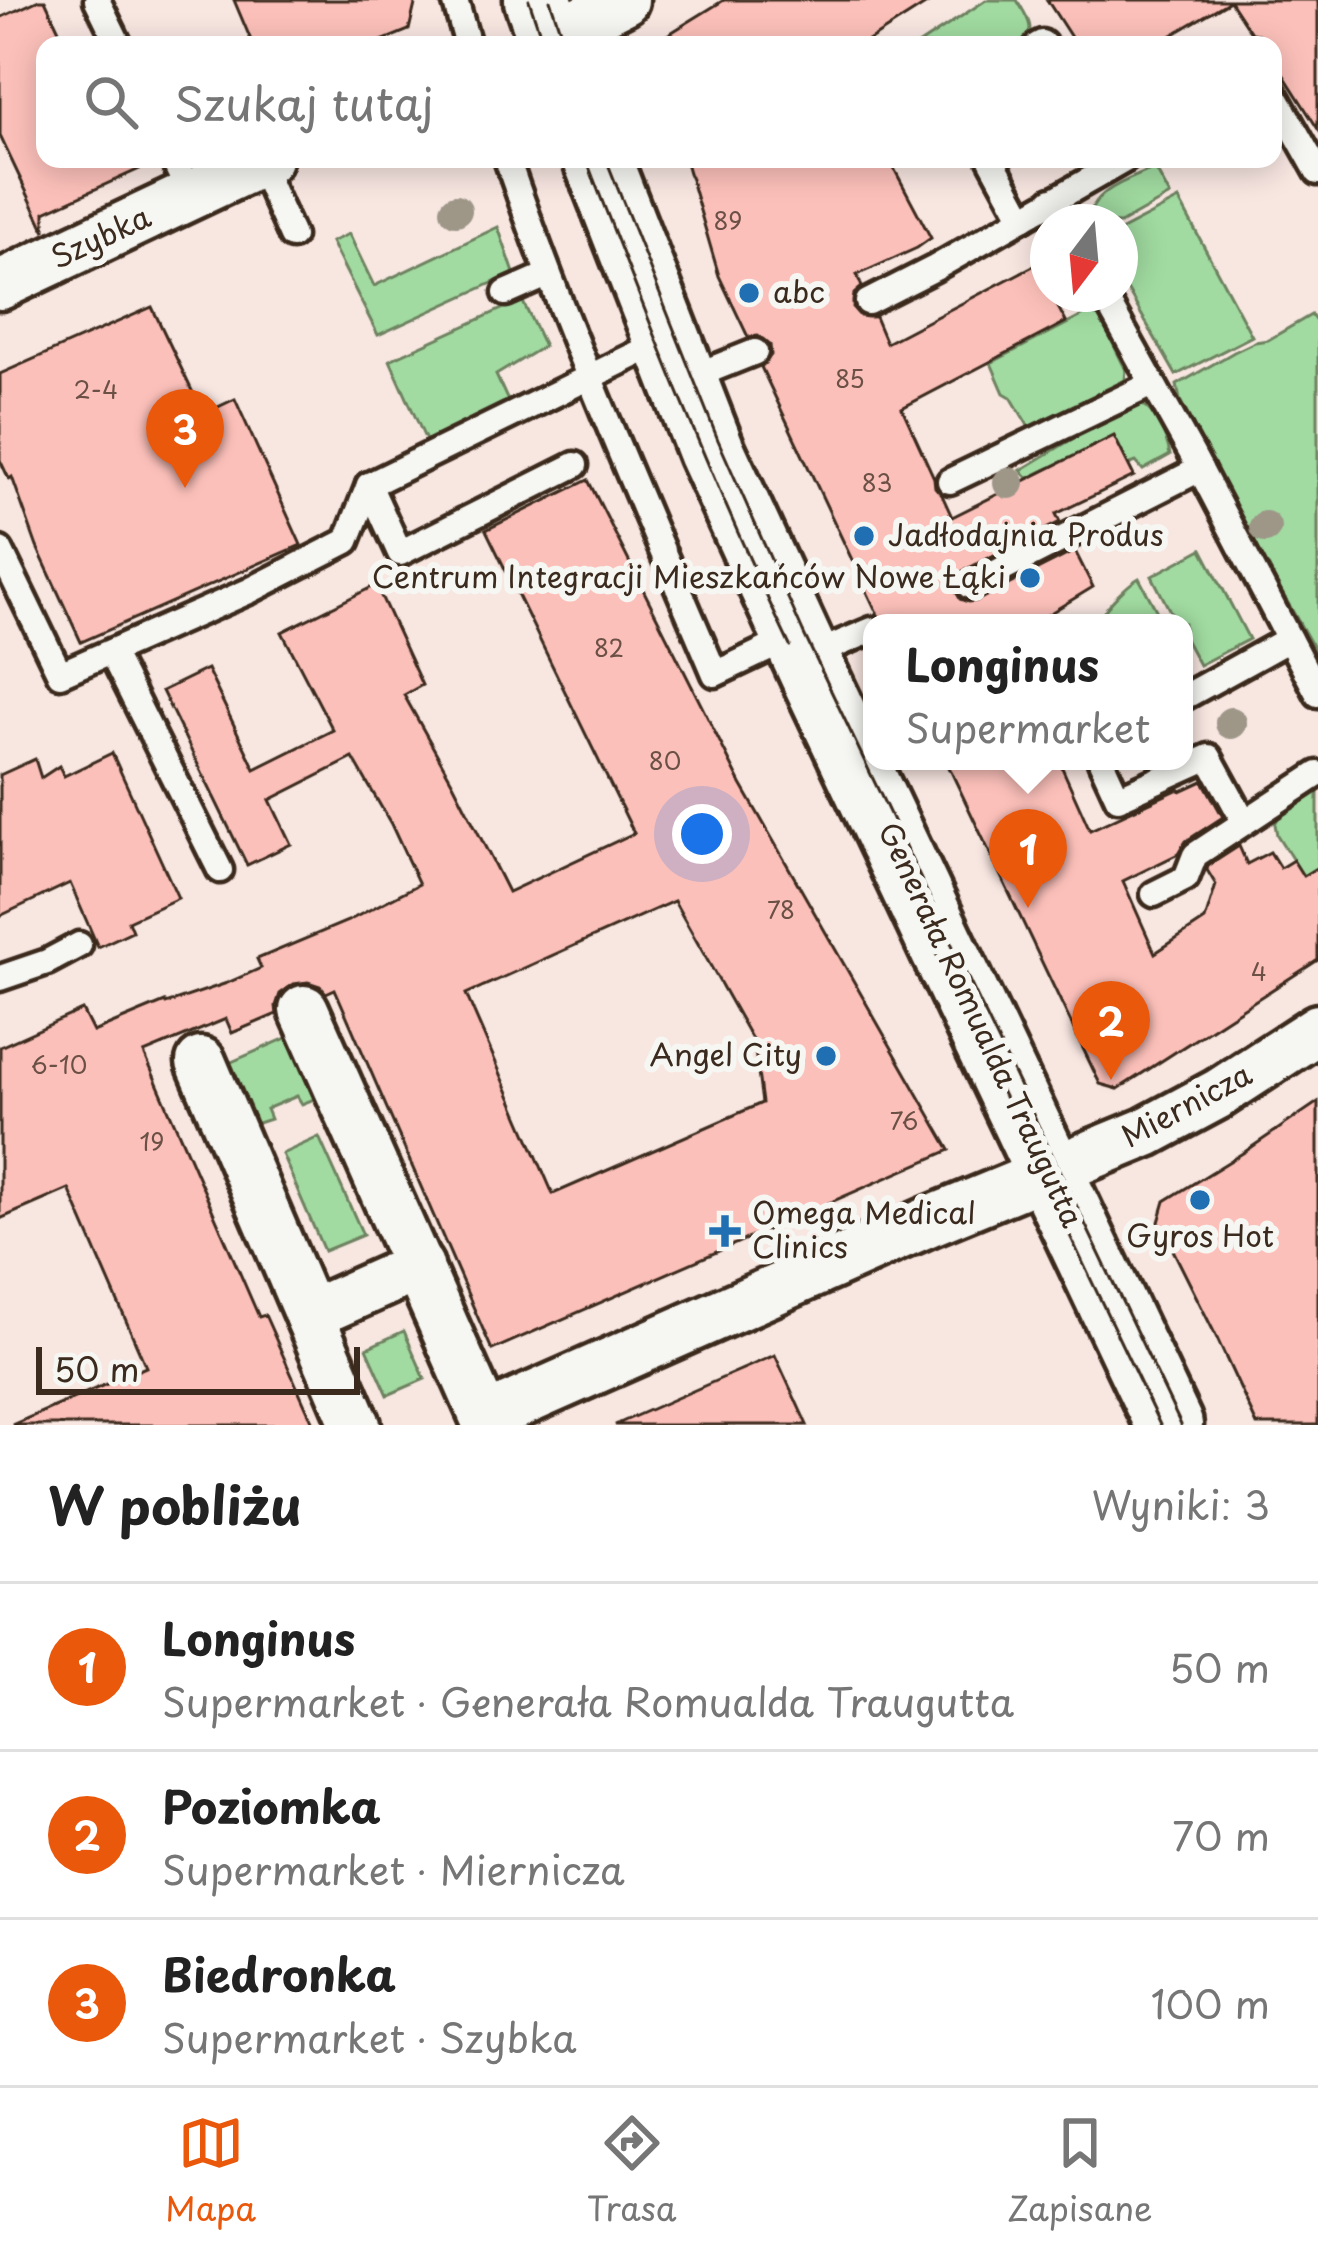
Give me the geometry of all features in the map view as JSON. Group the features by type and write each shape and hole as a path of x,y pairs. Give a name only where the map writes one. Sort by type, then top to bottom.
{"main road":[{"name":"Generała Romualda Traugutta","path":"600,168 711,452 1169,1425"}],"street":[{"path":"545,32 624,0"},
{"name":"Szybka","path":"0,285 182,177 228,168"},
{"path":"304,1010 486,1421"},
{"name":"Miernicza","path":"486,1421 908,1231 1147,1132 1218,1094 1318,1029"},
{"path":"200,1062 356,1425"},
{"path":"309,1315 418,1266"}],"lane":[{"path":"98,0 115,36"},
{"path":"455,0 465,36"},
{"path":"1282,108 1318,172"},
{"path":"266,168 292,236"},
{"path":"510,168 588,376 715,674 863,632"},
{"path":"997,168 1023,218"},
{"path":"1066,204 1109,168"},
{"path":"868,302 1030,217"},
{"path":"506,293 547,274"},
{"path":"1113,312 1318,694"},
{"path":"0,550 60,674 249,591 347,541 369,485 588,376 755,352"},
{"path":"950,481 1152,384"},
{"path":"369,485 400,554 575,465"},
{"path":"970,586 1200,469"},
{"path":"1193,692 1289,639"},
{"path":"110,652 220,870"},
{"path":"1193,765 1209,758 1244,821"},
{"path":"1105,770 1118,798 1182,770"},
{"path":"1154,894 1186,878 1195,855 1318,774"},
{"path":"0,978 79,946"}],"green space":[{"path":"986,0 1017,0 1030,28 1029,36 932,36"},
{"path":"1155,168 1170,196 1138,214 1138,204 1094,204 1123,182"},
{"path":"1179,200 1252,336 1176,375 1138,308 1138,222"},
{"path":"498,227 514,273 378,335 331,242 349,234 374,286"},
{"path":"522,300 544,346 496,375 508,401 427,443 390,360"},
{"path":"1088,313 1100,317 1126,370 1125,380 1030,429 1004,393 991,363"},
{"path":"1311,315 1318,324 1318,656 1180,400 1177,385"},
{"path":"1141,404 1160,426 1170,455 1143,470 1136,462 1128,465 1114,437 1028,478 1021,470 1074,438"},
{"path":"1202,549 1249,639 1199,665 1193,654 1193,614 1171,614 1152,576"},
{"path":"1139,578 1158,614 1103,614"},
{"path":"1318,791 1318,867 1303,876 1275,824 1279,816"},
{"path":"291,1036 317,1098 302,1104 297,1096 266,1109 270,1119 252,1125 227,1064"},
{"path":"319,1137 363,1235 324,1251 282,1154"},
{"path":"404,1331 425,1379 388,1395 367,1348"}],"building":[{"path":"45,0 62,36 36,36 36,168 142,168 45,212 45,231 0,136 0,18"},
{"path":"234,0 416,0 409,30 394,36 249,36"},
{"path":"724,0 933,0 876,36 666,36"},
{"path":"1047,0 1318,0 1318,129 1282,72 1282,36 1251,33 1230,1 1170,36 1070,36"},
{"path":"688,168 894,168 931,238 857,275 862,287 854,294 853,308 860,316 875,317 886,343 1030,268 1030,312 1061,312 1066,322 902,408 952,517 1114,436 1134,476 1056,514 1060,522 963,571 954,586 960,599 976,601 1075,551 1093,587 1049,614 878,614 761,367 771,355 770,345 758,336 748,337 719,276"},
{"path":"152,307 203,414 235,399 301,545 81,642 37,547 12,477 9,479 0,460 0,374"},
{"path":"588,480 741,784 950,1150 492,1350 335,989 326,993 308,982 294,984 280,994 277,1014 232,1033 226,1019 144,1053 259,1317 265,1315 314,1425 12,1425 146,1367 69,1189 0,1219 0,1047 82,1010 93,1032 227,983 261,968 257,959 348,921 419,884 353,758 270,800 291,844 247,865 162,691 207,669 255,769 333,730 282,632 376,585 422,685 404,695 508,892 634,833 486,530","holes":["674,901 754,1043 762,1103 553,1194 466,994"]},
{"path":"112,753 178,898 128,921 132,931 98,947 70,883 0,916 0,775 35,759 41,778 59,766 64,776"},
{"path":"950,770 1063,770 1090,830 1203,781 1223,817 1186,841 1178,854 1123,881 1155,953 1205,920 1216,885 1208,866 1239,846 1247,864 1270,852 1280,868 1293,860 1303,876 1318,867 1318,960 1118,1089 1100,1084"},
{"path":"1318,1102 1318,1425 1257,1425 1159,1222 1165,1201"},
{"path":"775,1355 807,1425 615,1425 729,1375"}],"tram line":[{"path":"529,0 541,36"},
{"path":"550,0 562,36"},
{"path":"590,168 683,404 790,646"},
{"path":"610,168 718,440 863,758"},
{"path":"869,770 1181,1425"},
{"path":"885,846 1160,1425"}],"place":[{"name":"abc","path":"749,293"},
{"name":"Biedronka","path":"185,488"},
{"name":"Jadłodajnia Produs","path":"864,536"},
{"name":"Centrum Integracji Mieszkańców Nowe Łąki","path":"1030,578"},
{"name":"Longinus","path":"1028,908"},
{"name":"Angel City","path":"826,1056"},
{"name":"Poziomka","path":"1111,1080"},
{"name":"Gyros Hot","path":"1200,1200"},
{"name":"Omega Medical Clinics","path":"725,1231"}]}
